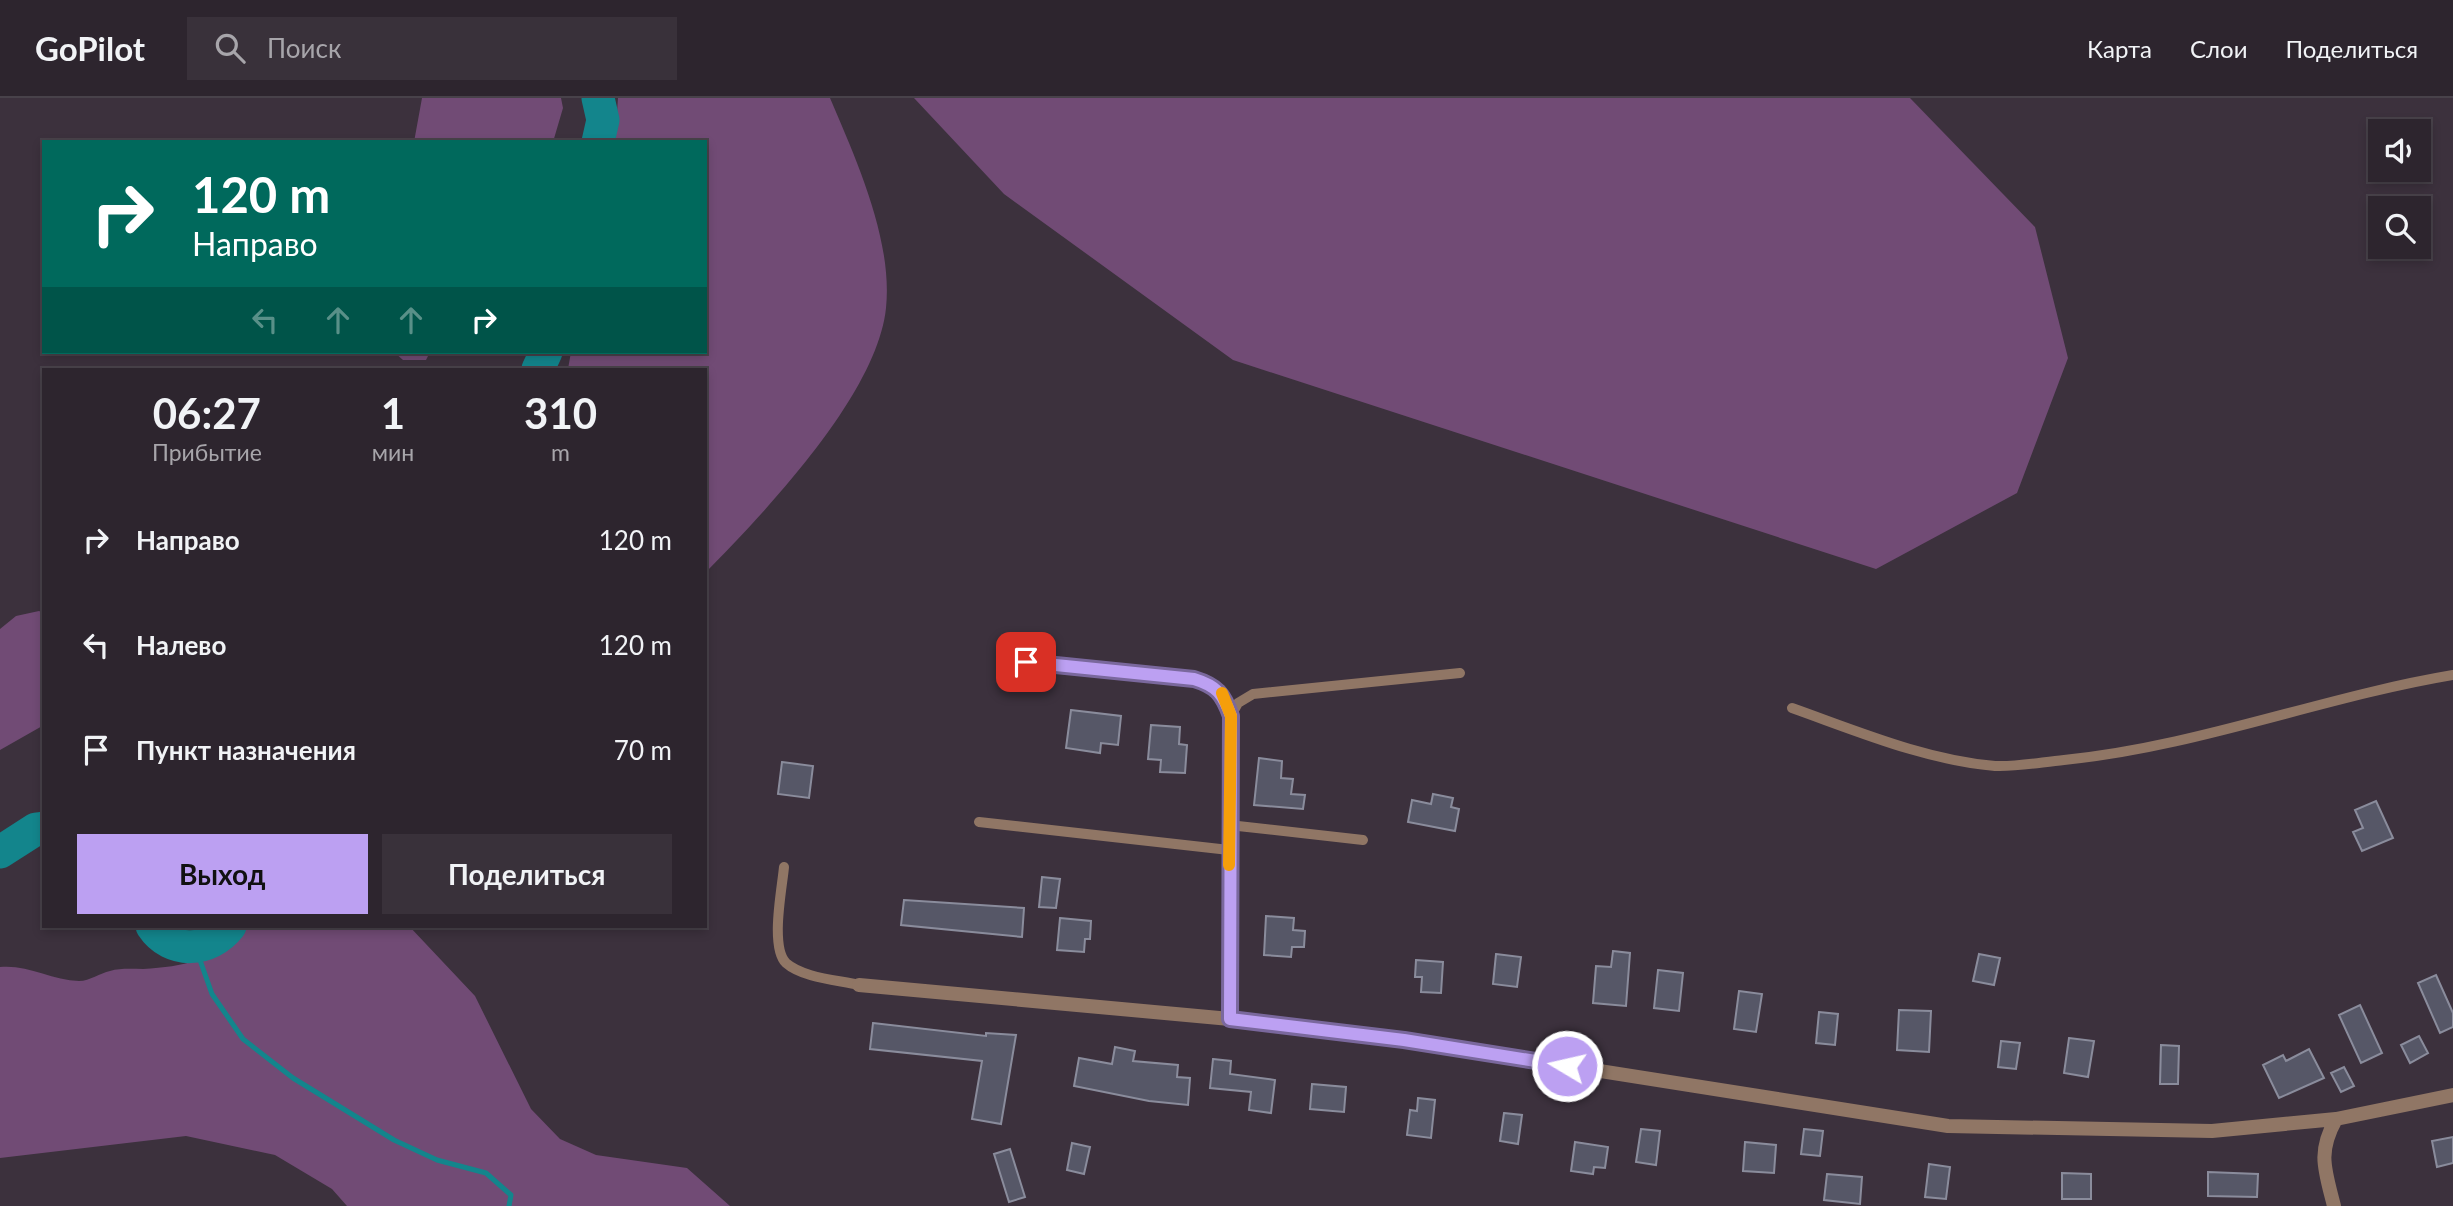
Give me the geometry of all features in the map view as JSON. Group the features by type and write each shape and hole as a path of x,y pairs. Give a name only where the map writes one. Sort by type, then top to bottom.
{"street":[{"path":"1230,1019 1231,716"},
{"path":"859,985 1230,1019 1404,1040 1948,1126 2213,1131 2336,1119 2453,1095"},
{"path":"2334,1206 2324,1166 2324,1141 2336,1119"}],"lane":[{"path":"1026,662 1194,679 1213,685 1223,695 1231,716"},
{"path":"1231,716 1238,703 1253,694 1460,673"},
{"path":"1792,708 1895,744 1969,763 2000,766 2143,749 2361,693 2453,676"},
{"path":"979,822 1229,850"},
{"path":"1229,825 1363,840"},
{"path":"784,867 779,951 787,963 803,971 859,985"}],"shaded area":[{"path":"422,98 561,98 563,108 554,140 414,140"},
{"path":"618,98 830,98 861,173 884,255 886,308 878,342 862,378 815,450 707,571 707,368 568,368 571,354 707,354 707,140 615,140"},
{"path":"914,98 1910,98 2035,227 2068,358 2017,493 1876,569 1233,360 1004,194"},
{"path":"396,354 429,354 426,360 403,360"},
{"path":"42,612 42,726 0,750 0,629 16,616"},
{"path":"411,928 475,996 531,1109 560,1139 596,1155 687,1168 730,1206 347,1206 332,1189 275,1155 186,1136 0,1158 0,967 20,968 79,981 87,980 114,970 184,964 207,956 240,930"}],"building":[{"path":"1071,710 1121,716 1118,745 1101,743 1100,753 1066,748"},
{"path":"1151,725 1180,727 1179,744 1187,745 1185,773 1160,772 1161,760 1148,759"},
{"path":"1259,758 1282,761 1281,778 1293,779 1291,794 1305,795 1303,809 1254,805"},
{"path":"782,762 813,766 809,798 778,794"},
{"path":"1433,794 1453,798 1451,807 1459,809 1455,831 1408,822 1412,800 1431,804"},
{"path":"2376,801 2393,838 2362,851 2353,832 2363,828 2355,810"},
{"path":"1042,877 1060,879 1056,908 1039,907"},
{"path":"904,900 1024,908 1022,937 901,925"},
{"path":"1266,916 1294,918 1293,930 1305,931 1304,947 1292,947 1291,957 1264,955"},
{"path":"1060,918 1091,921 1090,939 1085,939 1084,952 1057,950"},
{"path":"1613,951 1630,953 1626,1006 1593,1003 1596,966 1611,967"},
{"path":"1496,954 1521,957 1517,987 1493,984"},
{"path":"1979,954 2000,958 1994,985 1973,981"},
{"path":"1416,960 1443,962 1441,993 1421,992 1422,977 1415,977"},
{"path":"1658,970 1683,973 1679,1011 1654,1008"},
{"path":"2436,975 2453,1013 2453,1027 2440,1033 2418,983"},
{"path":"1739,991 1762,994 1756,1032 1734,1029"},
{"path":"2360,1005 2382,1053 2361,1063 2339,1015"},
{"path":"1899,1010 1931,1011 1929,1052 1897,1050"},
{"path":"1819,1012 1838,1014 1835,1045 1816,1043"},
{"path":"873,1023 986,1036 986,1033 1016,1035 1001,1124 972,1119 982,1061 870,1049"},
{"path":"2419,1036 2428,1053 2410,1063 2401,1045"},
{"path":"2069,1038 2094,1041 2088,1077 2064,1073"},
{"path":"2001,1041 2020,1043 2016,1069 1998,1067"},
{"path":"2161,1045 2179,1046 2178,1084 2160,1084"},
{"path":"1115,1047 1135,1051 1133,1061 1178,1065 1177,1077 1190,1078 1188,1105 1149,1101 1074,1086 1079,1058 1112,1064"},
{"path":"2309,1049 2324,1078 2279,1098 2263,1065 2283,1055 2286,1061"},
{"path":"1213,1059 1231,1061 1230,1074 1275,1080 1271,1113 1249,1110 1251,1092 1210,1088"},
{"path":"2344,1067 2354,1086 2341,1092 2331,1073"},
{"path":"1312,1084 1346,1087 1344,1112 1310,1109"},
{"path":"1418,1098 1435,1100 1431,1138 1407,1135 1410,1110 1417,1111"},
{"path":"1504,1113 1522,1115 1518,1144 1500,1141"},
{"path":"1641,1129 1660,1131 1656,1165 1636,1162"},
{"path":"1804,1129 1823,1131 1820,1156 1801,1154"},
{"path":"2453,1137 2453,1163 2437,1167 2432,1141"},
{"path":"1575,1142 1608,1147 1605,1168 1594,1167 1593,1174 1571,1171"},
{"path":"1745,1142 1776,1145 1774,1173 1743,1171"},
{"path":"1072,1143 1090,1147 1084,1174 1067,1170"},
{"path":"1010,1149 1025,1197 1009,1202 994,1154"},
{"path":"1929,1164 1950,1167 1946,1199 1925,1197"},
{"path":"2208,1172 2258,1174 2257,1197 2208,1196"},
{"path":"2062,1173 2091,1174 2091,1199 2062,1199"},
{"path":"1827,1174 1862,1177 1860,1204 1824,1200"}],"waterway":[{"path":"598,98 603,120 598,140"},
{"path":"538,368 545,354"},
{"path":"0,852 36,829 42,828"},
{"path":"154,928 169,942 191,947 212,941 228,928"},
{"path":"195,946 212,994 243,1039 293,1078 394,1140 437,1160 486,1173 511,1195 509,1206"}],"slow traffic":[{"path":"1222,693 1231,716 1229,865"}],"route":[{"path":"1026,662 1194,679 1213,685 1223,695 1231,716 1230,1019 1404,1040 1567,1066"}]}
